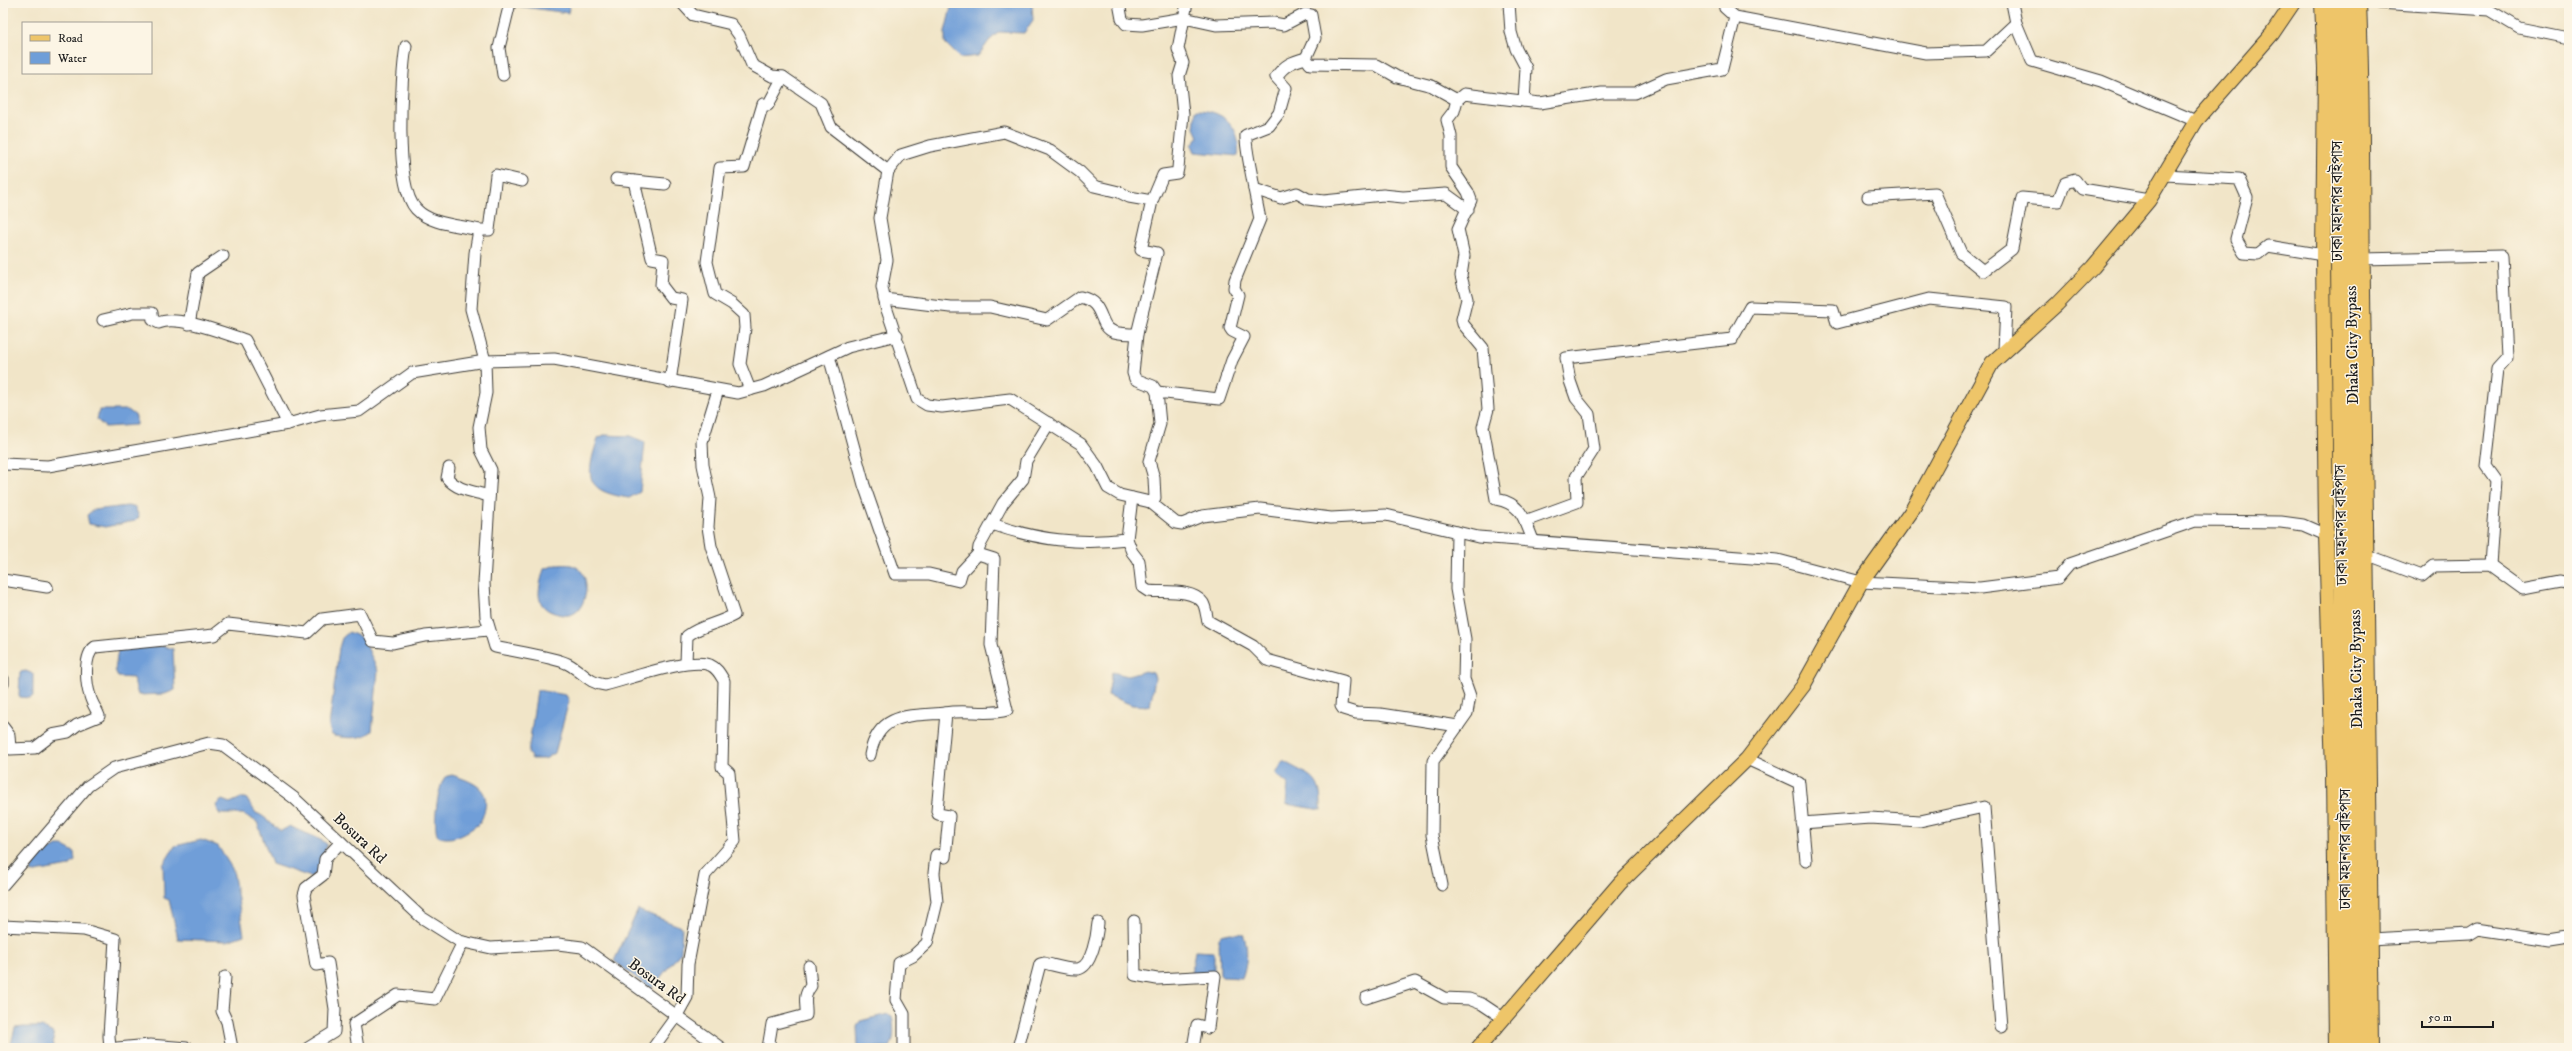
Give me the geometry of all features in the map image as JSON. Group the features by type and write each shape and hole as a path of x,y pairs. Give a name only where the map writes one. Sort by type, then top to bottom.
{"highway":[{"name":"ঢাকা মহানগর বাইপাস","path":"2334,3 2337,74 2347,1048"},
{"name":"Dhaka City Bypass","path":"2348,3 2360,1048"}],"main road":[{"path":"1478,1048 1620,883 1746,759 1803,686 1861,582 1911,512 1992,363 2004,350 2027,333 2062,299 2149,200 2196,121 2272,34 2293,3"},
{"path":"2322,3 2325,69 2324,255 2326,535 2333,774 2336,1048"},
{"path":"2359,3 2363,114 2361,259 2372,1048"}],"street":[{"path":"502,76 499,48 510,3"},
{"path":"682,3 694,15 731,24 739,34 752,65 772,76 782,77 821,103 831,126 888,171"},
{"path":"1120,3 1122,19 1126,24 1142,24 1184,18 1216,25 1273,23 1284,25 1305,14 1311,16 1315,38 1306,58"},
{"path":"1150,502 1155,498 1154,478 1149,461 1160,424 1156,392 1153,386 1135,379 1133,360 1137,334 1157,253 1141,250 1152,201 1163,175 1176,173 1178,168 1183,114 1178,76 1184,63 1178,49 1187,3"},
{"path":"1508,3 1511,32 1516,50 1526,68 1524,101"},
{"path":"1728,3 1725,8 1735,17 1926,53 1986,51 2016,23"},
{"path":"2012,3 2016,23 2032,61 2101,81 2196,121"},
{"path":"2379,3 2489,10 2519,28 2569,38"},
{"path":"1533,540 1516,505 1496,499 1483,427 1488,410 1483,348 1463,324 1462,319 1467,299 1461,276 1464,256 1458,229 1468,210 1471,200 1468,192 1454,174 1449,160 1451,136 1447,120 1454,111 1457,100 1464,94 1540,103 1602,93 1635,93 1666,79 1722,69 1735,17"},
{"path":"406,46 400,104 401,136 404,171 410,199 416,209 434,221 479,230 489,230 496,175 522,180"},
{"path":"1306,58 1310,64 1376,65 1397,77 1432,86 1457,100"},
{"path":"1156,392 1219,399 1232,360 1244,337 1232,331 1230,328 1238,295 1234,288 1235,280 1260,219 1246,135 1269,126 1279,113 1286,88 1276,77 1288,63 1306,58"},
{"path":"750,390 740,364 745,328 744,315 732,304 715,294 707,262 720,168 744,167 763,104 768,106 782,77"},
{"path":"1152,201 1129,197 1119,192 1094,186 1080,172 1050,150 1004,132 930,146 901,155 888,171 880,218 886,248 882,287 884,298 917,399 927,405 942,407 1010,399 1081,444 1097,466 1108,488 1120,495 1150,502 1176,523 1182,524 1202,516 1260,509 1331,518 1386,514 1478,537 1533,540 1778,560 1861,582 1980,588 2058,578 2070,564 2195,521 2281,522 2303,524 2326,535"},
{"path":"2165,175 2239,179 2247,197 2236,239 2244,253 2258,254 2268,246 2324,255"},
{"path":"616,179 664,184"},
{"path":"1868,197 1935,193 1961,252 1983,271 2012,249 2022,198 2058,201 2065,183 2074,180 2082,189 2149,200"},
{"path":"634,181 652,258 663,260 662,284 671,298 682,300 670,382"},
{"path":"1254,189 1281,198 1297,193 1308,198 1324,201 1383,195 1403,197 1446,194 1468,210"},
{"path":"479,230 471,309 484,361 486,393 479,426 481,450 492,470 484,560 488,630 495,647 568,664 589,681 596,684 606,685 686,662 709,664 716,669 724,681 722,767 729,773 735,841 705,875 688,964 687,997 677,1015 653,1048"},
{"path":"189,324 198,273 223,256"},
{"path":"2361,259 2502,256 2507,358 2497,369 2486,466 2496,480 2490,565"},
{"path":"884,298 950,307 990,307 1047,320 1080,298 1091,299 1098,307 1107,326 1114,332 1137,334"},
{"path":"1525,521 1577,502 1576,477 1594,449 1589,414 1576,398 1570,381 1566,358 1732,339 1750,307 1833,310 1837,323 1929,299 2006,307 2004,350"},
{"path":"103,320 133,313 152,313 153,320 159,323 166,320 189,324 245,340 288,424"},
{"path":"3,464 48,466 288,424 320,416 359,411 412,373 484,361 554,359 670,382 738,393 750,390 848,347 897,334"},
{"path":"829,356 864,485 895,574 929,574 959,581 962,571 978,554 979,547 1003,503 1023,479 1026,461 1049,423"},
{"path":"686,662 687,636 698,628 722,622 734,615 711,546 708,527 710,498 703,465 702,442 718,390"},
{"path":"449,468 447,478 451,484 459,489 489,496"},
{"path":"1132,498 1127,539 1132,552 1139,561 1142,587 1148,592 1164,591 1199,599 1204,604 1208,622 1253,646 1267,660 1343,681 1341,706 1343,709 1356,713 1380,714 1458,726"},
{"path":"992,524 1034,538 1063,542 1094,543 1127,539"},
{"path":"1442,885 1432,835 1433,761 1467,713 1470,696 1464,679 1465,639 1456,589 1457,532"},
{"path":"870,755 873,738 882,726 894,720 957,711 996,714 1007,710 991,645 994,559 978,554"},
{"path":"2366,555 2422,576 2434,566 2490,565 2523,589 2560,582 2569,584"},
{"path":"3,580 47,587"},
{"path":"3,727 9,735 10,749 35,748 52,735 68,732 77,725 99,716 89,695 87,678 90,653 95,647 214,635 228,624 307,633 322,619 360,614 373,642 393,643 425,636 488,630"},
{"path":"3,679 3,684"},
{"path":"904,1048 904,1014 896,1000 899,963 913,956 927,943 937,902 934,873 936,855 945,856 949,816 938,814 936,811 946,713"},
{"name":"Bosura Rd","path":"3,885 88,786 114,768 209,743 222,745 294,798 421,917 463,942 491,948 558,944 582,947 721,1048"},
{"path":"1746,759 1799,784 1806,860"},
{"path":"1802,823 1870,818 1920,820 1984,807 2001,1027"},
{"path":"308,1048 334,1032 335,1009 328,963 316,965 304,895 306,888 323,875 325,859 341,842"},
{"path":"1134,921 1135,975 1157,979 1215,976 1208,1028 1197,1025 1193,1048"},
{"path":"1018,1048 1040,964 1044,963 1078,969 1085,965 1096,941 1098,923"},
{"path":"3,926 84,930 115,939 109,1029 110,1048"},
{"path":"2370,939 2470,934 2477,929 2550,940 2569,937"},
{"path":"358,1048 354,1024 398,995 434,999 463,942"},
{"path":"768,1048 772,1024 806,1015 804,1002 806,992 811,986 809,966"},
{"path":"225,977 222,1011 227,1022 232,1048"},
{"path":"1366,998 1415,982 1444,998 1469,999 1482,1004 1503,1018"},
{"path":"117,1048 150,1045 187,1048"}],"water":[{"path":"515,3 570,3 568,13 516,6"},
{"path":"952,3 1032,3 1033,20 1024,33 999,32 989,41 978,56 960,58 945,43 945,32"},
{"path":"1196,110 1215,113 1229,122 1237,137 1238,156 1195,152 1192,145 1198,137 1194,128"},
{"path":"99,410 128,410 136,416 136,425 105,427 97,420"},
{"path":"604,435 630,436 645,442 640,492 629,498 603,491 596,486 592,480 590,472 591,462 598,438"},
{"path":"127,506 135,507 139,517 135,521 105,527 89,524 87,515 93,510"},
{"path":"556,565 571,565 582,572 585,578 585,598 578,611 572,614 565,615 553,613 542,605 540,599 539,593 544,569"},
{"path":"349,632 363,638 378,671 372,731 364,736 354,738 334,736 331,734 329,726 339,648 342,638"},
{"path":"164,646 173,649 175,690 165,694 138,695 133,678 118,677 115,670 118,650 124,647"},
{"path":"26,671 33,674 33,696 30,698 20,697 19,695 20,672"},
{"path":"1145,671 1153,673 1155,678 1150,706 1132,705 1108,695 1112,672 1128,676"},
{"path":"537,690 566,695 569,701 555,753 545,759 532,759 528,753"},
{"path":"1283,761 1307,774 1317,783 1321,799 1321,810 1286,804 1288,784 1276,774"},
{"path":"452,775 462,778 477,786 485,797 486,804 480,823 460,835 443,838 438,836 436,831 438,797 445,777"},
{"path":"241,798 246,798 256,813 263,816 281,831 290,826 327,844 320,870 311,877 272,864 257,822 243,814 219,814 216,805 222,800 230,803"},
{"path":"201,840 218,846 233,870 244,935 227,941 178,939 169,900 164,898 163,865 175,846"},
{"path":"57,846 63,846 74,852 75,861 69,866 30,873 39,855"},
{"path":"638,910 682,927 681,952 651,989 614,961"},
{"path":"1230,933 1243,934 1245,939 1247,956 1242,978 1222,977 1220,975 1219,938 1221,935"},
{"path":"1195,951 1214,952 1214,972 1191,974"},
{"path":"888,1014 892,1016 894,1028 893,1040 890,1047 858,1048 857,1027 860,1021"},
{"path":"42,1027 53,1033 54,1048 10,1048 15,1028"}]}
